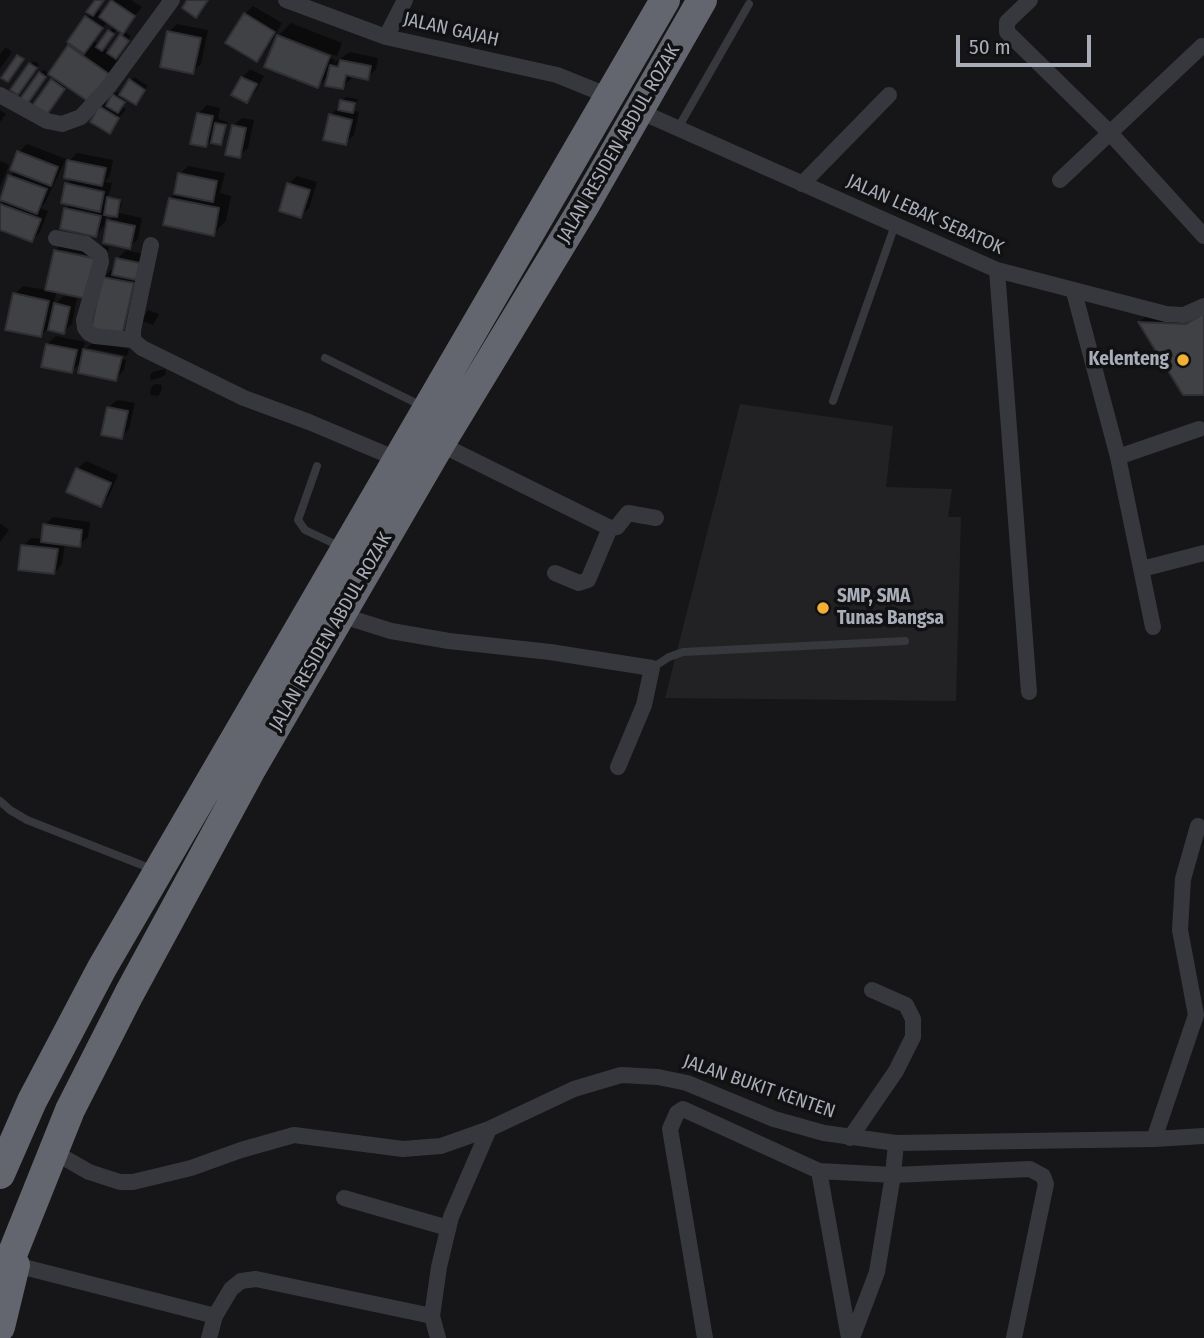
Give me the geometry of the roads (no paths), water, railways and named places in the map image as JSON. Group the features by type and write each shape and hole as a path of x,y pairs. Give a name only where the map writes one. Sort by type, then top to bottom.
{"highway":[{"name":"JALAN RESIDEN ABDUL ROZAK","path":"0,1174 32,1101 102,968 665,0"},
{"name":"JALAN RESIDEN ABDUL ROZAK","path":"0,1327 8,1275 26,1220 70,1110 129,994 250,771 702,0"}],"street":[{"path":"0,95 47,121 62,124 81,117 109,86 172,0"},
{"name":"JALAN GAJAH","path":"286,0 386,37 557,75 609,96"},
{"path":"386,37 405,0"},
{"path":"1030,0 1007,22 1007,32 1111,134 1204,236"},
{"path":"1060,180 1202,46"},
{"path":"802,184 889,95"},
{"name":"JALAN LEBAK SEBATOK","path":"639,111 997,270 1074,292 1178,316 1204,306"},
{"path":"56,237 86,244 100,255 101,262 84,320 89,333 133,340 157,357 244,398 397,459"},
{"path":"133,340 151,245"},
{"path":"997,270 1030,692"},
{"path":"1074,292 1118,457 1153,627"},
{"path":"1118,457 1199,429"},
{"path":"440,444 610,528 618,526 628,513 656,518"},
{"path":"555,573 579,583 588,580 610,528"},
{"path":"1142,569 1204,553"},
{"path":"340,615 391,631 426,637 652,668 644,705 618,767"},
{"path":"1154,1139 1196,1015 1180,930 1183,879 1198,827"},
{"path":"850,1138 896,1071 913,1037 913,1019 906,1005 872,990"},
{"name":"JALAN BUKIT KENTEN","path":"54,1152 89,1172 120,1182 133,1182 191,1168 294,1135 403,1149 441,1146 489,1129 573,1089 621,1075 658,1077 687,1083 774,1119 824,1133 896,1143 1204,1136"},
{"path":"705,1338 670,1129 677,1113 683,1109 819,1171 893,1175 1030,1169 1044,1176 1045,1184 1014,1338"},
{"path":"438,1338 432,1316 448,1228 489,1129"},
{"path":"851,1338 877,1272 896,1143"},
{"path":"819,1171 851,1338"},
{"path":"344,1198 448,1228"},
{"path":"8,1275 215,1316"},
{"path":"209,1338 215,1316 236,1284 256,1279 432,1316"}],"lane":[{"path":"678,128 748,4"},
{"path":"833,401 895,225"},
{"path":"325,358 428,409"},
{"path":"317,466 298,520 304,530 345,548"},
{"path":"652,668 683,652 905,641"},
{"path":"0,801 27,820 158,871"}],"place":[{"name":"Kelenteng","path":"1183,360"},
{"name":"SMP, SMA Tunas Bangsa","path":"823,608"}]}
